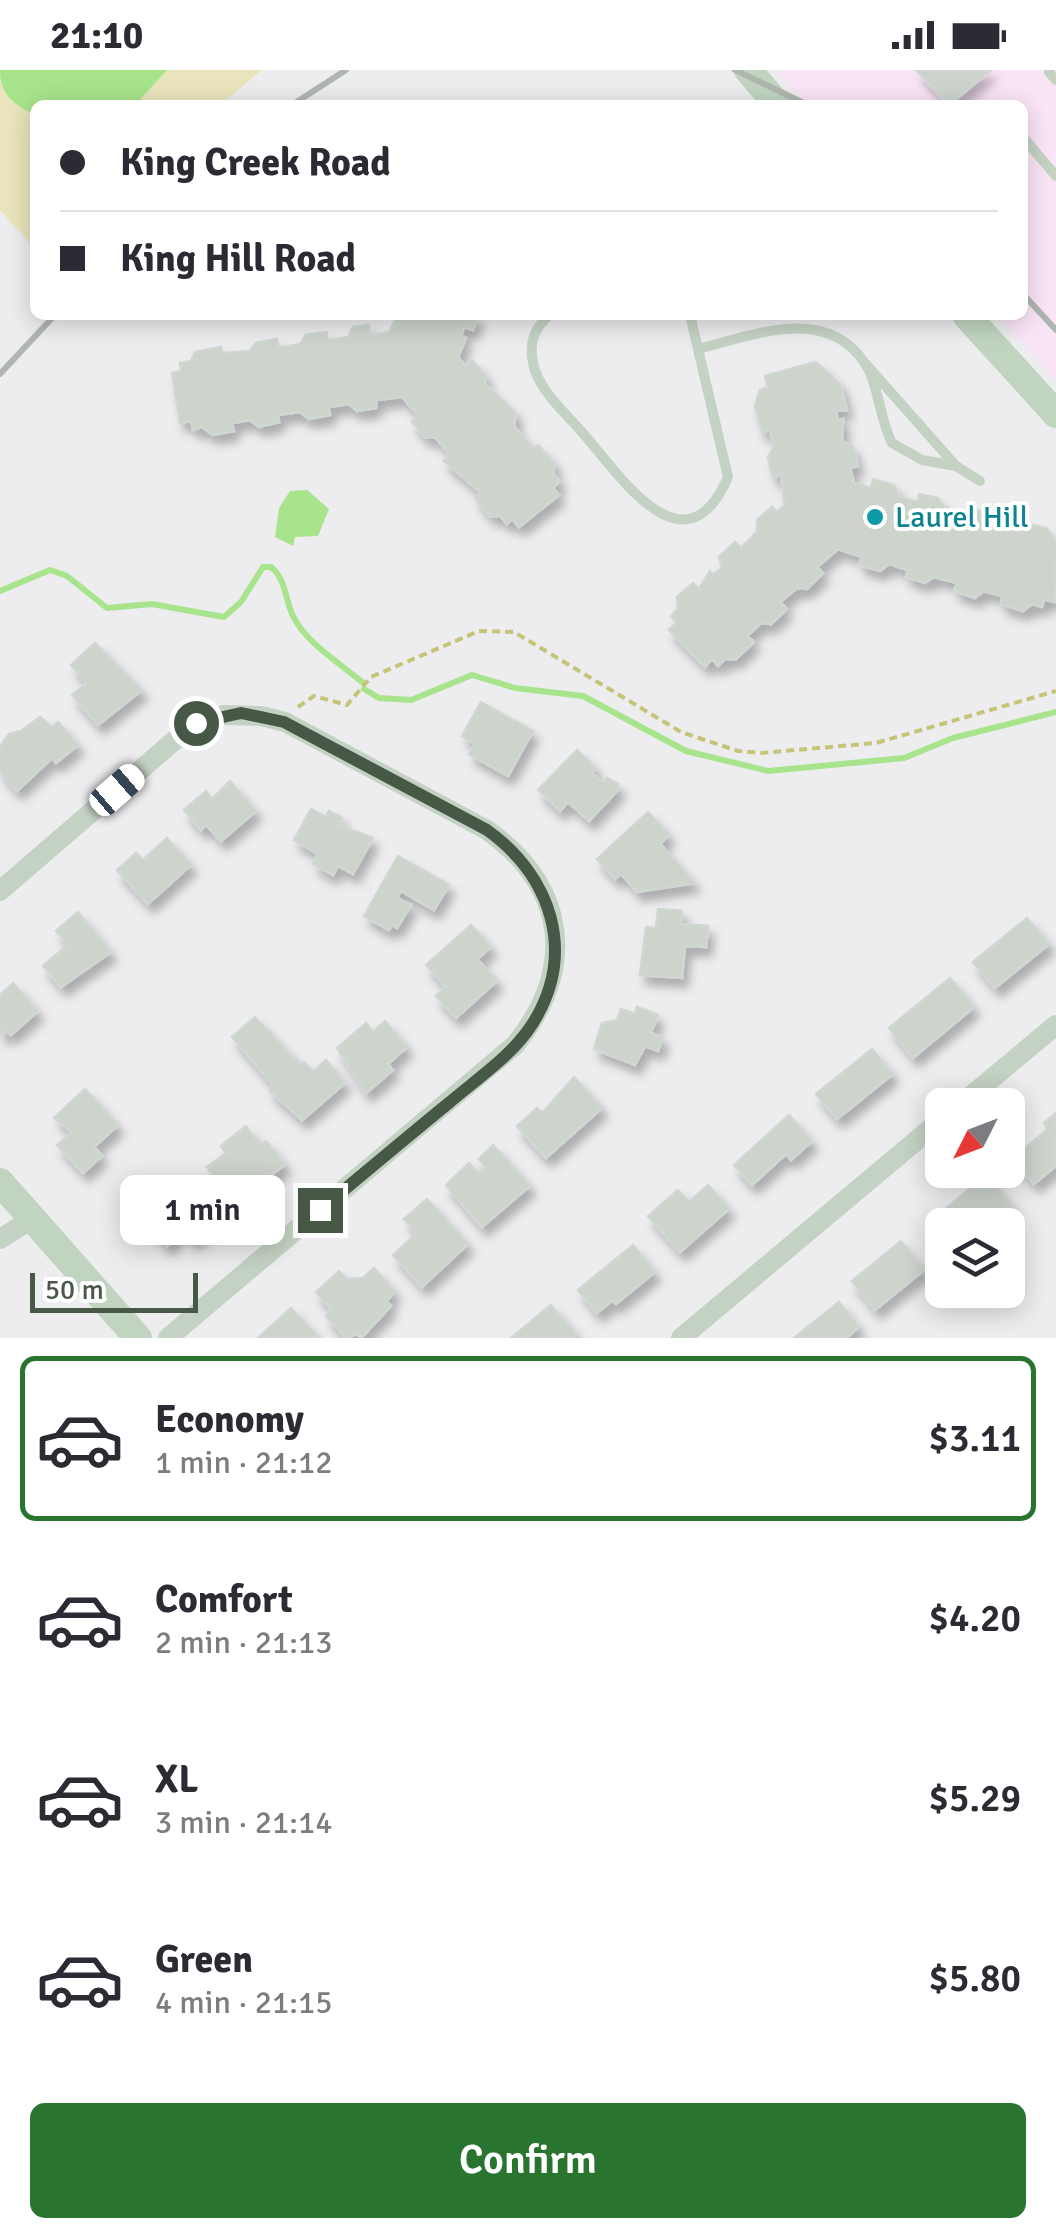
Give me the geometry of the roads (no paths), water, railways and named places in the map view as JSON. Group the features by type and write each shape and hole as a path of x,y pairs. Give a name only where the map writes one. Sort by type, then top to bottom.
{"street":[{"path":"748,70 774,100"},
{"path":"971,320 1055,412"},
{"path":"0,892 196,723 241,713 284,722 487,830 514,849 534,874 548,902 556,934 555,968 532,1023 495,1064 168,1338"},
{"path":"980,1088 1056,1024"},
{"path":"681,1338 925,1134"},
{"path":"0,1182 138,1338"},
{"path":"0,1240 32,1219"}],"lane":[{"path":"1028,144 1056,176"},
{"path":"1028,157 1036,154"},
{"path":"544,320 531,342 536,374 642,502 665,518 678,520 708,507 728,478 691,320"},
{"path":"698,349 806,327 844,343 956,466 980,482"},
{"path":"865,363 892,442 922,460 956,466"}],"waterway":[{"path":"0,591 50,570 67,576 107,608 152,604 224,617 241,602 263,567 271,567 280,577 299,626 362,682"},
{"path":"364,689 379,698 411,700 472,675 515,688 583,696 686,751 768,771 904,758 953,738 1056,712"}],"railway":[{"path":"300,100 346,70"},
{"path":"735,70 798,100"},
{"path":"1028,300 1056,330"},
{"path":"0,374 50,320"}],"place":[{"name":"Laurel Hill","path":"875,517"}]}
